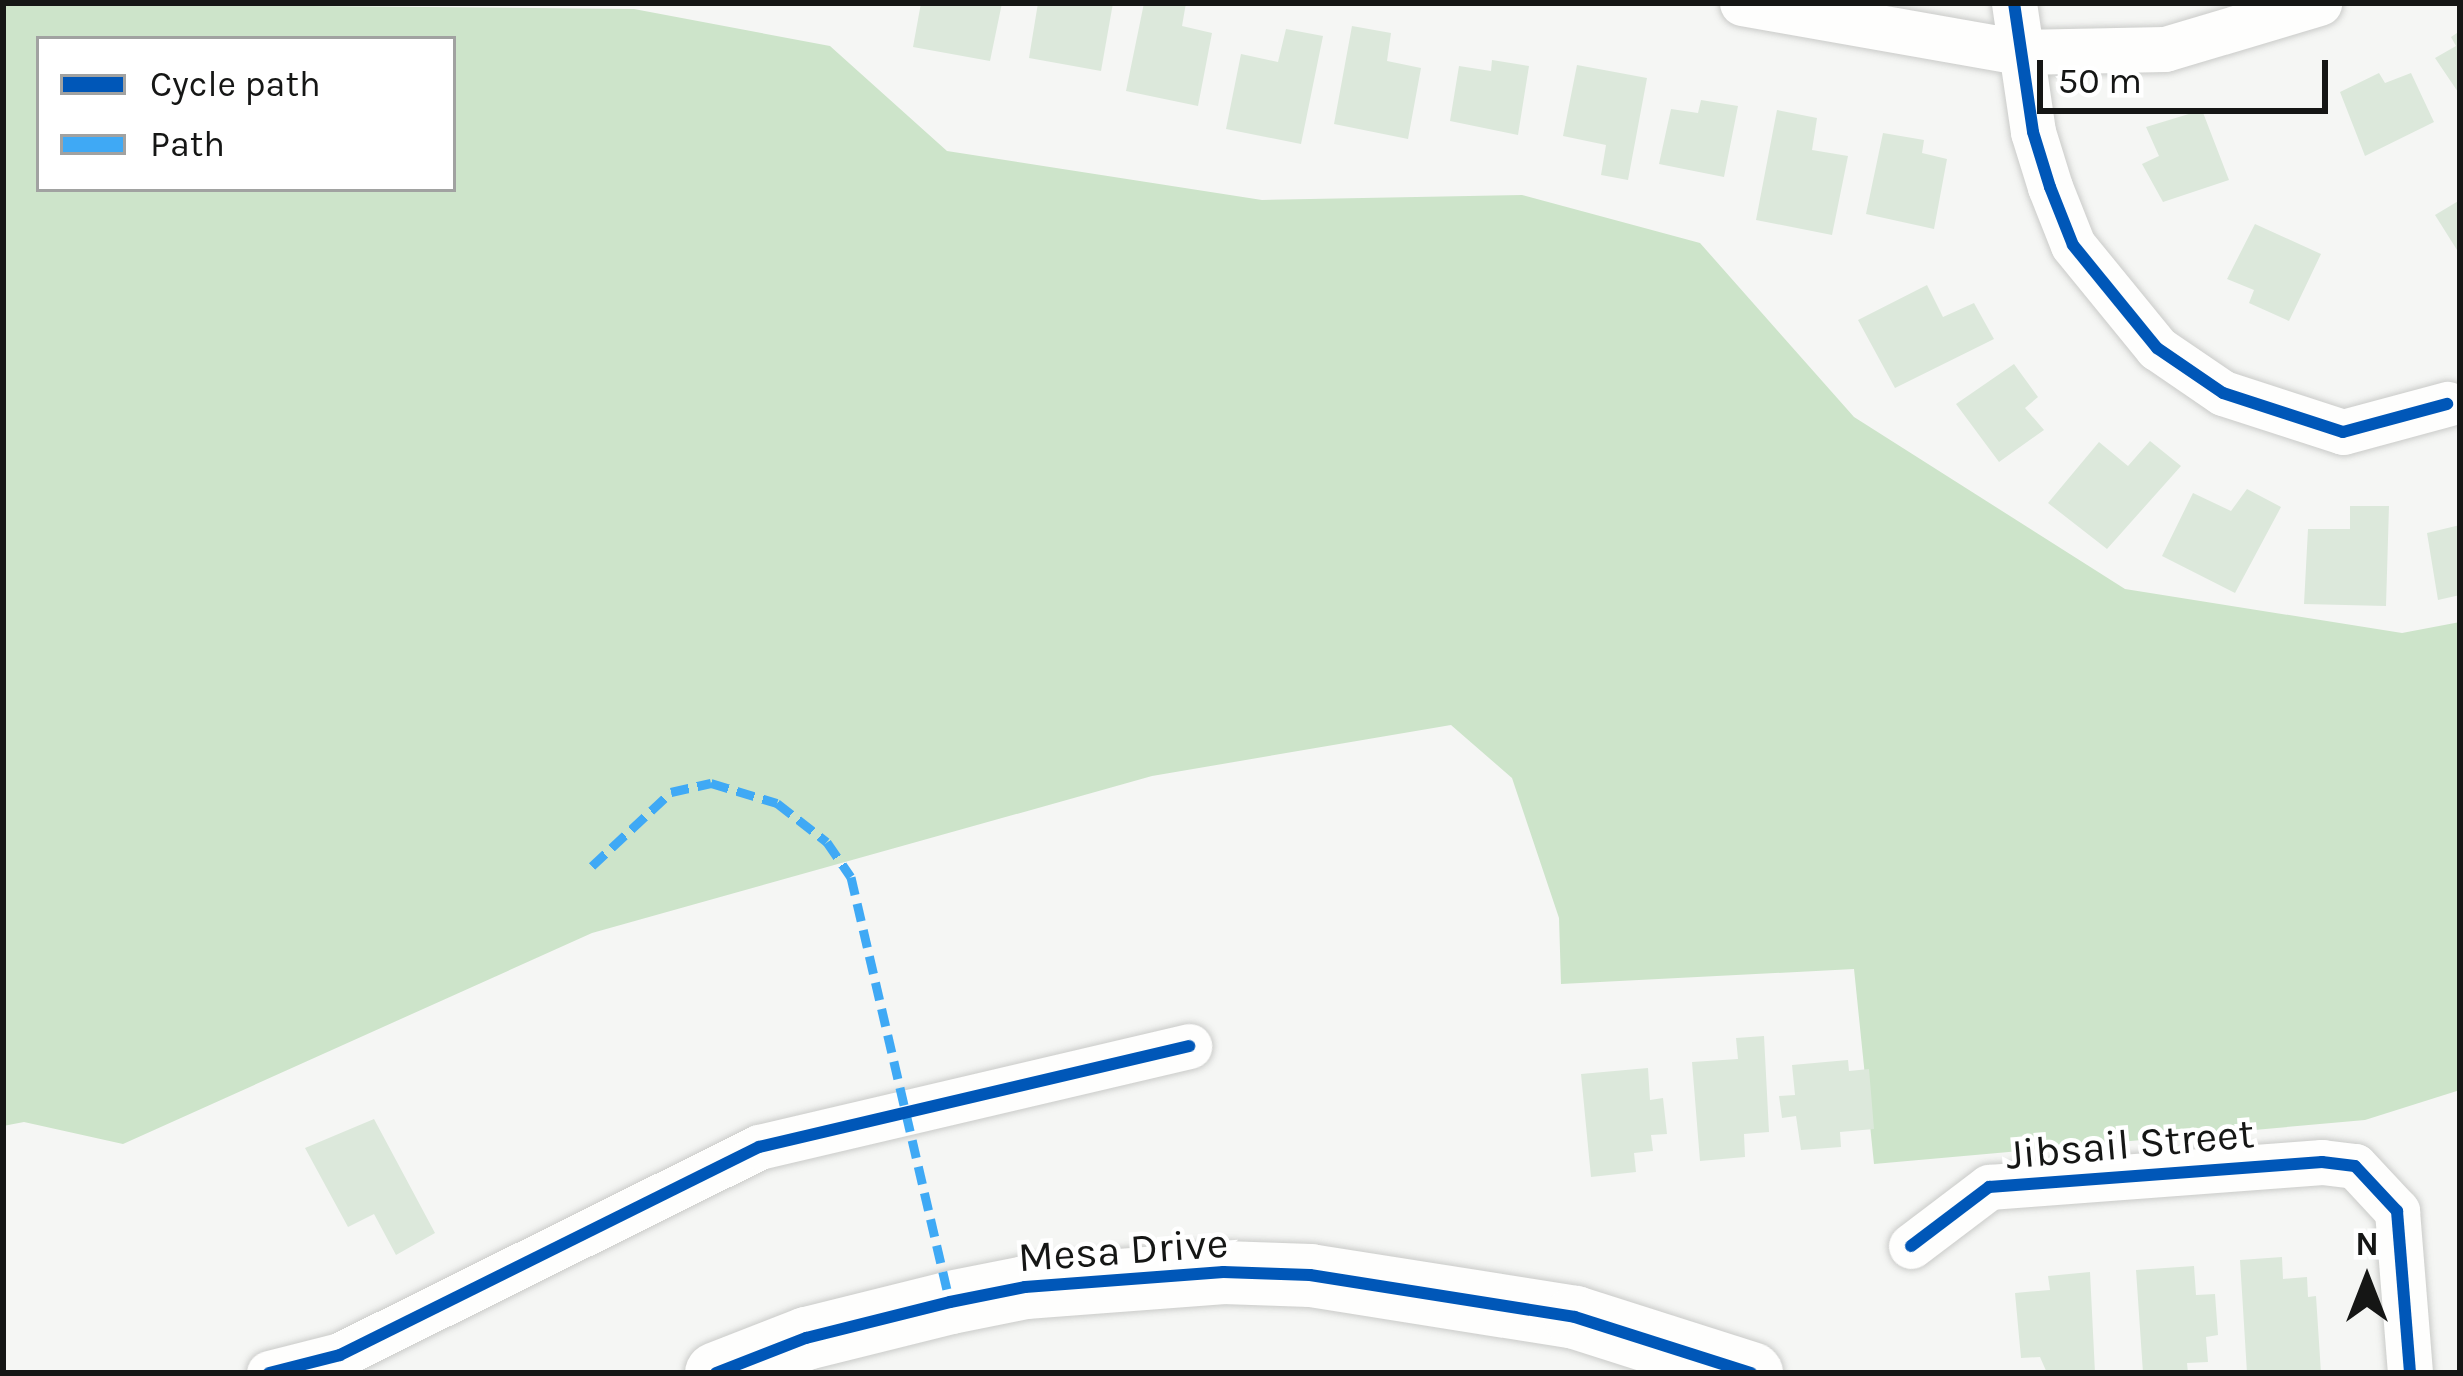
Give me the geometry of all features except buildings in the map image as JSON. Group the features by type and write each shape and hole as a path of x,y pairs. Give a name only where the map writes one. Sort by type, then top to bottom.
{"main road":[{"name":"Mesa Drive","path":"716,1373 806,1339 1025,1287 1223,1272 1310,1275 1575,1317 1751,1373"}],"street":[{"path":"1742,3 2020,52 2165,49 2319,3"},
{"path":"2014,3 2033,132 2073,245 2157,348 2223,393 2343,432 2447,404"},
{"path":"269,1373 346,1364 759,1147 1189,1046"},
{"name":"Jibsail Street","path":"1912,1246 1989,1187 2322,1162 2355,1166 2397,1211 2410,1373"}],"green space":[{"path":"3,3 634,9 830,46 947,151 1262,200 1522,195 1700,243 1854,417 2125,589 2402,633 2460,622 2460,1090 2365,1120 1874,1164 1854,969 1561,984 1559,918 1512,778 1451,725 1152,776 592,933 123,1144 24,1122 3,1126"}],"marked path":[{"path":"592,866 671,792 711,783 777,803 827,842 851,877 950,1302"}],"cycle path":[{"path":"2014,3 2033,132 2073,245 2157,348 2223,393 2343,432 2447,404"},
{"path":"269,1373 340,1355 759,1147 1189,1046"},
{"path":"1911,1246 1989,1187 2322,1162 2355,1166 2397,1211 2410,1373"},
{"path":"716,1373 806,1338 1025,1287 1223,1272 1310,1275 1575,1317 1751,1373"}]}
